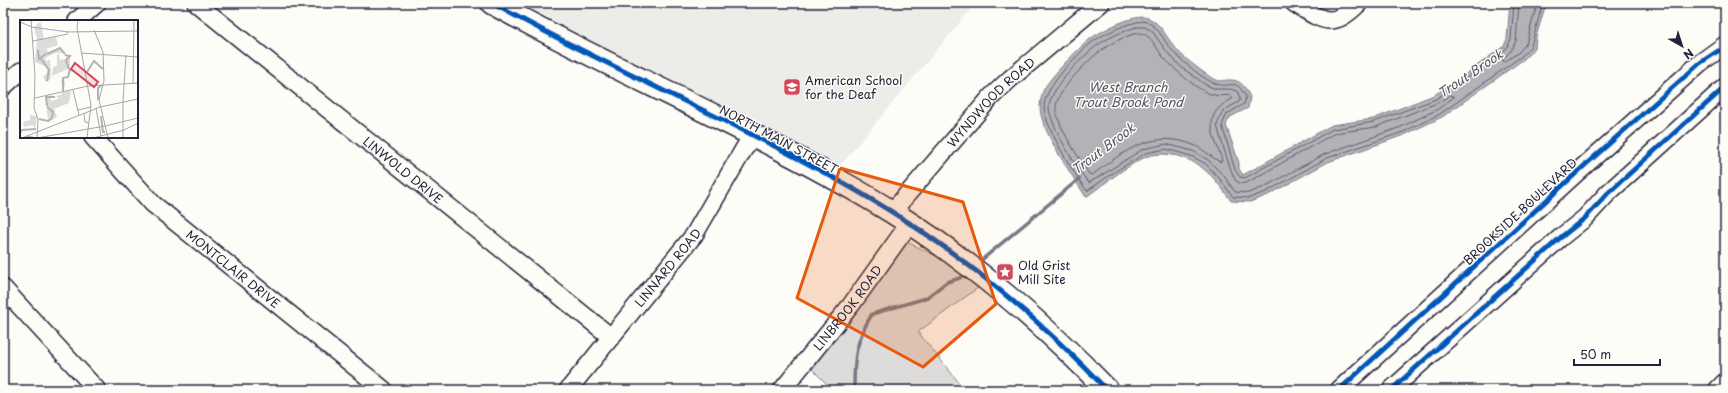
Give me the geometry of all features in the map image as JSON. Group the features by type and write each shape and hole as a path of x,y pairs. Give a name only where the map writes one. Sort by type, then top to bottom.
{"main road":[{"name":"NORTH MAIN STREET","path":"492,3 562,41 810,165 901,218 994,286 1064,347 1107,390"}],"street":[{"path":"78,20 97,3"},
{"name":"LINWOLD DRIVE","path":"196,3 611,337"},
{"name":"WYNDWOOD ROAD","path":"901,218 991,97 1010,78 1101,3"},
{"path":"1294,3 1324,20 1334,20 1343,17 1358,3"},
{"name":"BROOKSIDE BOULEVARD","path":"1339,390 1584,166 1700,63 1723,52"},
{"path":"3,87 20,72"},
{"path":"1391,390 1560,238 1585,218 1608,193 1725,87"},
{"name":"LINNARD ROAD","path":"568,390 694,235 752,135"},
{"name":"MONTCLAIR DRIVE","path":"94,138 153,204 384,390"},
{"name":"LINBROOK ROAD","path":"782,390 851,305 901,218"},
{"path":"3,288 97,390"},
{"path":"1717,390 1725,382"}],"highlighted area":[{"path":"840,168 963,202 996,304 923,367 797,298"}],"shaded area":[{"name":"American School for the Deaf","path":"522,3 976,3 839,167 519,7"},
{"path":"907,242 945,260 979,287 918,332 965,390 833,390 812,369"}],"water":[{"name":"West Branch Trout Brook Pond","path":"1510,3 1551,3 1544,10 1536,37 1535,48 1524,59 1442,117 1404,135 1328,162 1268,195 1250,202 1231,201 1215,180 1196,163 1178,156 1163,154 1152,155 1141,159 1086,197 1058,153 1041,116 1040,104 1044,89 1058,70 1084,44 1101,32 1127,20 1142,17 1148,18 1160,26 1180,54 1203,72 1219,81 1232,80 1239,82 1246,90 1250,97 1248,108 1230,117 1226,125 1239,163 1239,169 1243,175 1332,125 1373,119 1434,95 1452,84 1504,46 1507,39"}],"waterway":[{"name":"Trout Brook","path":"978,263 1079,179"},
{"name":"Trout Brook","path":"854,390 854,369 857,350 862,333 872,314 926,298 947,282 960,278 967,272"}],"cycle path":[{"path":"492,3 542,30 794,156 843,183 921,230 1005,294 1058,341 1107,390"},
{"path":"1339,390 1584,166 1700,63 1718,51"},
{"path":"1391,390 1560,238 1585,218 1608,193 1725,87"}],"place":[{"name":"American School for the Deaf","path":"792,87"},
{"name":"Old Grist Mill Site","path":"1005,272"}]}
